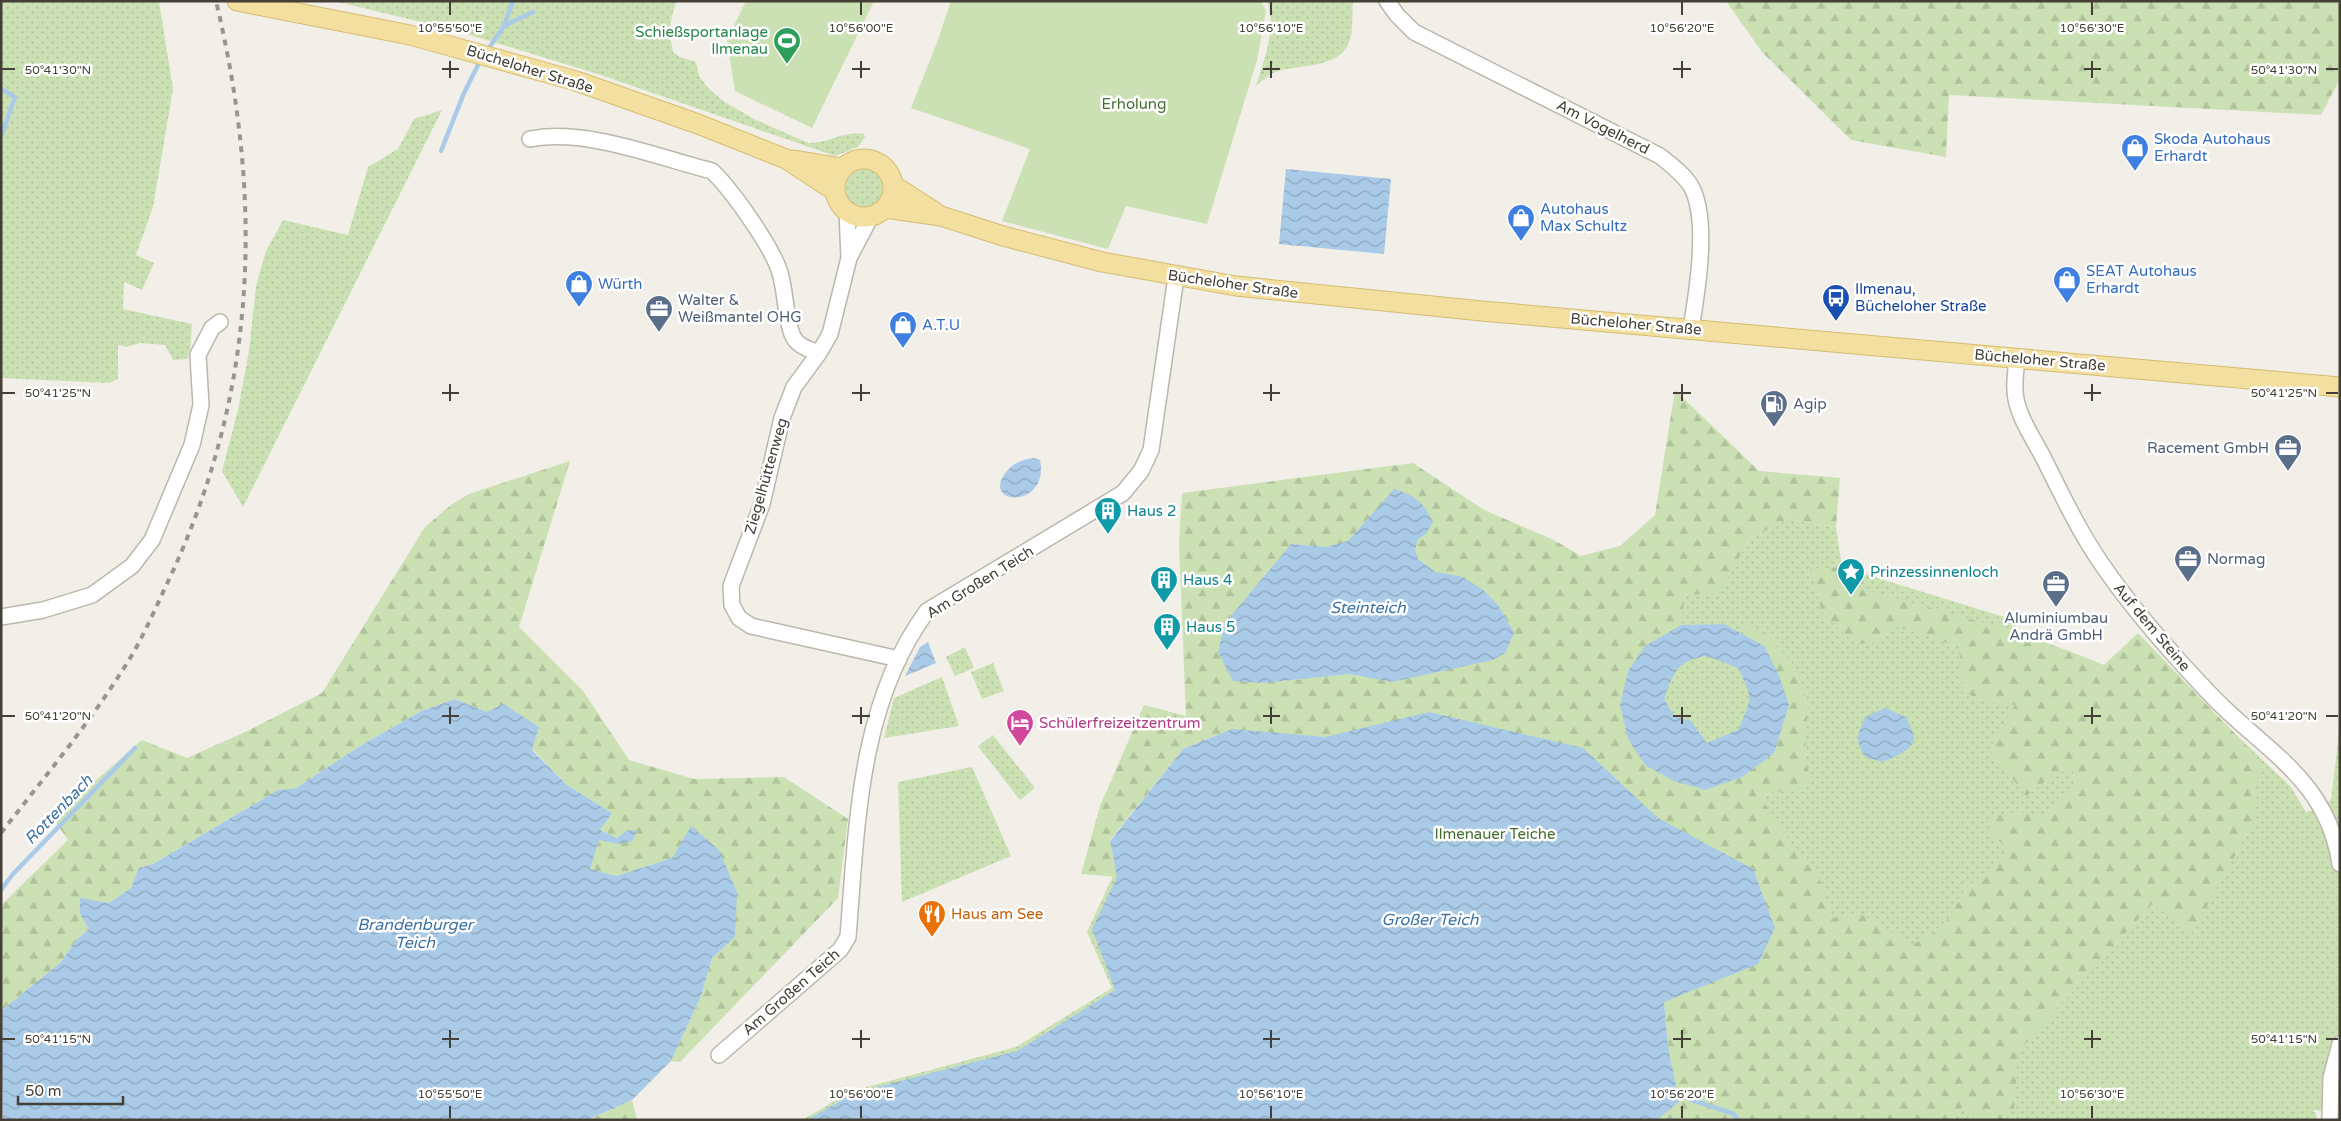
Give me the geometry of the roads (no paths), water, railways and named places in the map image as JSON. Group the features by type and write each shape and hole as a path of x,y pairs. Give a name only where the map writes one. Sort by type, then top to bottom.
{"main road":[{"name":"Bücheloher Straße","path":"240,2 345,20 451,45 576,81 689,121 786,159 835,191 838,200 848,212 856,216 878,212 941,216 1053,250 1176,277 1324,296 2340,387"},
{"name":"Bücheloher Straße","path":"786,159 842,168 860,159 875,161 888,171 893,185 941,216"},
{"path":"835,191 836,179 842,168"},
{"path":"878,212 892,197 893,185"}],"street":[{"name":"Am Vogelherd","path":"1387,1 1397,15 1414,32 1653,152 1670,164 1689,182 1697,200 1701,224 1691,329"},
{"path":"530,139 564,136 590,139 712,171 724,183 770,250 780,271 792,336 802,347 819,353"},
{"name":"Ziegelhüttenweg","path":"848,212 849,258 830,334 819,353 794,387 782,418 762,504 731,586 732,605 739,618 751,626 899,659"},
{"name":"Ziegelhüttenweg","path":"849,258 878,212"},
{"name":"Am Großen Teich","path":"719,1055 840,950 848,937 860,790 873,730 899,659 927,611 1123,493 1141,471 1151,450 1176,277"},
{"path":"1,617 42,610 92,595 132,566 152,540 192,445 201,405 198,355 212,328 220,322"},
{"name":"Auf dem Steine","path":"2017,358 2015,387 2016,399 2021,413 2057,486 2100,562 2151,630 2211,696 2289,765 2306,785 2321,804 2332,828 2340,864"},
{"path":"2330,1120 2331,1078 2340,1044"}],"water":[{"path":"1286,169 1391,179 1384,254 1279,244"},
{"path":"1034,458 1040,460 1040,476 1035,488 1026,495 1016,497 1007,496 1001,491 1001,483 1010,468 1026,459"},
{"name":"Steinteich","path":"1394,489 1408,494 1418,501 1433,522 1426,534 1418,539 1415,550 1418,559 1435,572 1460,576 1482,589 1498,605 1514,633 1505,653 1493,660 1392,682 1349,674 1263,683 1233,681 1218,652 1225,623 1291,544 1326,547 1348,541"},
{"path":"1724,624 1764,646 1779,675 1789,705 1774,753 1742,777 1705,790 1674,781 1645,765 1628,739 1620,705 1628,671 1645,646 1681,625","holes":["1707,656 1738,668 1749,693 1746,711 1738,730 1707,743 1690,720 1675,717 1664,699 1671,682 1682,665 1697,658"]},
{"path":"928,642 936,663 905,676 920,647"},
{"name":"Brandenburger Teich","path":"455,699 486,712 504,704 539,727 532,750 567,785 612,813 600,830 617,838 627,830 637,831 632,841 619,844 599,840 590,869 616,876 672,858 691,826 719,850 737,892 735,937 712,958 701,996 671,1061 632,1100 587,1120 3,1120 1,1011 61,962 76,940 89,929 80,914 80,898 109,903 131,888 139,868 153,864 278,790 296,788 360,746 421,711"},
{"path":"1885,708 1906,717 1914,739 1906,750 1882,762 1865,757 1859,746 1858,737 1865,717"},
{"name":"Großer Teich","path":"1429,712 1583,748 1658,818 1753,869 1775,928 1758,964 1664,1002 1668,1047 1679,1102 1657,1120 807,1120 854,1093 1017,1051 1115,990 1092,929 1117,877 1110,841 1183,749 1232,729 1325,737"}],"waterway":[{"path":"487,51 504,26 513,1"},
{"path":"504,26 533,12"},
{"path":"441,151 464,93 481,59"},
{"path":"1,89 15,97 1,137"},
{"name":"Rottenbach","path":"1,890 13,874 135,748"},
{"path":"1677,1095 1734,1114 1738,1120"}],"railway":[{"path":"1,833 86,724 132,655 145,631 195,518 218,446 234,374 243,301 246,227 242,153 232,78 216,1"}],"place":[{"name":"Schießsportanlage Ilmenau","path":"787,65"},
{"name":"Skoda Autohaus Erhardt","path":"2135,172"},
{"name":"Autohaus Max Schultz","path":"1521,242"},
{"name":"SEAT Autohaus Erhardt","path":"2067,304"},
{"name":"Würth","path":"579,308"},
{"name":"Ilmenau, Bücheloher Straße","path":"1836,322"},
{"name":"Walter & Weißmantel OHG","path":"659,333"},
{"name":"A.T.U","path":"903,349"},
{"name":"Agip","path":"1774,428"},
{"name":"Racement GmbH","path":"2288,472"},
{"name":"Haus 2","path":"1108,535"},
{"name":"Normag","path":"2188,583"},
{"name":"Prinzessinnenloch","path":"1851,596"},
{"name":"Haus 4","path":"1164,604"},
{"name":"Aluminiumbau Andrä GmbH","path":"2056,608"},
{"name":"Haus 5","path":"1167,651"},
{"name":"Schülerfreizeitzentrum","path":"1020,747"},
{"name":"Haus am See","path":"932,938"}],"park label":[{"name":"Erholung","path":"1134,104"},
{"name":"Ilmenauer Teiche","path":"1495,834"}]}
